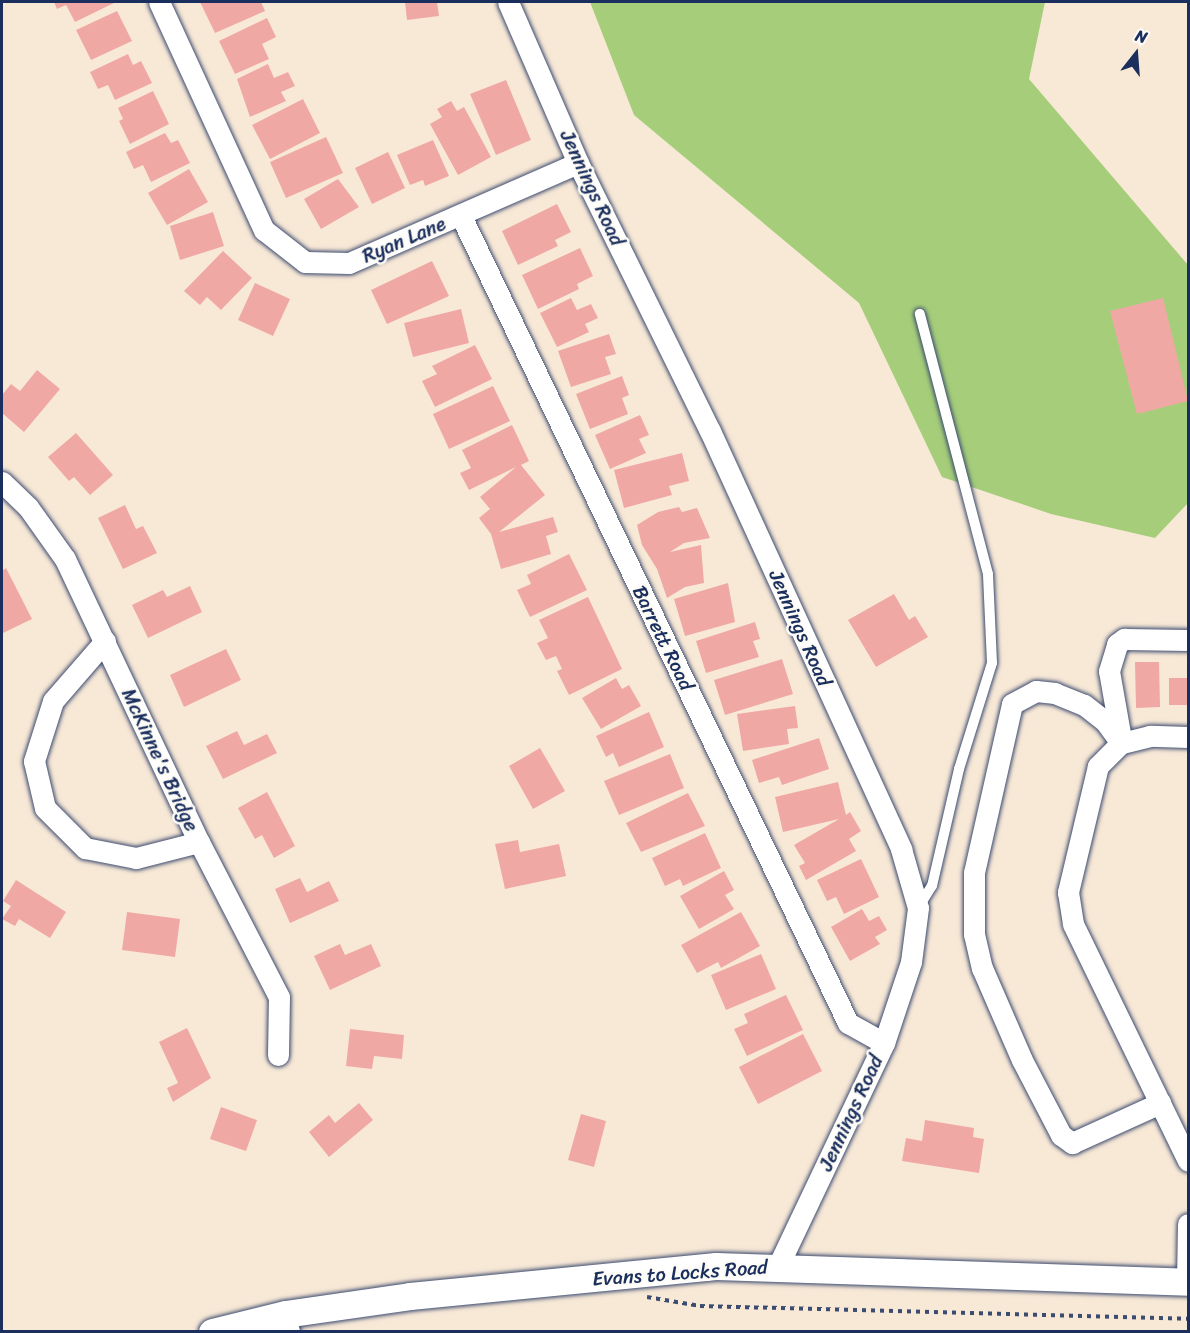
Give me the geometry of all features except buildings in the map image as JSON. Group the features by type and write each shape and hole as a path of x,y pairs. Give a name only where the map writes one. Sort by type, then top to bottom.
{"street":[{"name":"Ryan Lane","path":"159,2 264,230 305,262 349,263 578,163"},
{"name":"Jennings Road","path":"508,2 578,163 710,431 901,849 918,908 911,962 884,1043 778,1266"},
{"name":"Barrett Road","path":"461,216 848,1023 884,1043"},
{"name":"McKinne's Bridge","path":"2,482 28,507 65,559 199,842 279,997 278,1054"},
{"path":"1121,742 1109,671 1117,644 1124,639 1188,640"},
{"path":"105,641 53,701 34,761 45,808 85,848 136,858 199,842"},
{"path":"1121,742 1106,723 1084,705 1055,693 1036,691 1012,704 974,872 975,934 987,979 1061,1135 1072,1143 1160,1103"},
{"path":"1188,737 1150,736 1121,742 1098,766 1068,892 1073,924 1188,1161"},
{"path":"1188,1224 1188,1282"},
{"name":"Evans to Locks Road","path":"212,1332 287,1323 410,1296 695,1268 778,1266 1188,1282"}],"lane":[{"path":"918,908 932,886 959,769 992,663 988,574 920,314"}],"path":[{"path":"639,1297 700,1306 1188,1319"}],"green space":[{"path":"590,2 1045,2 1029,79 1188,265 1188,503 1155,538 1051,514 942,477 859,303 634,115"}]}
